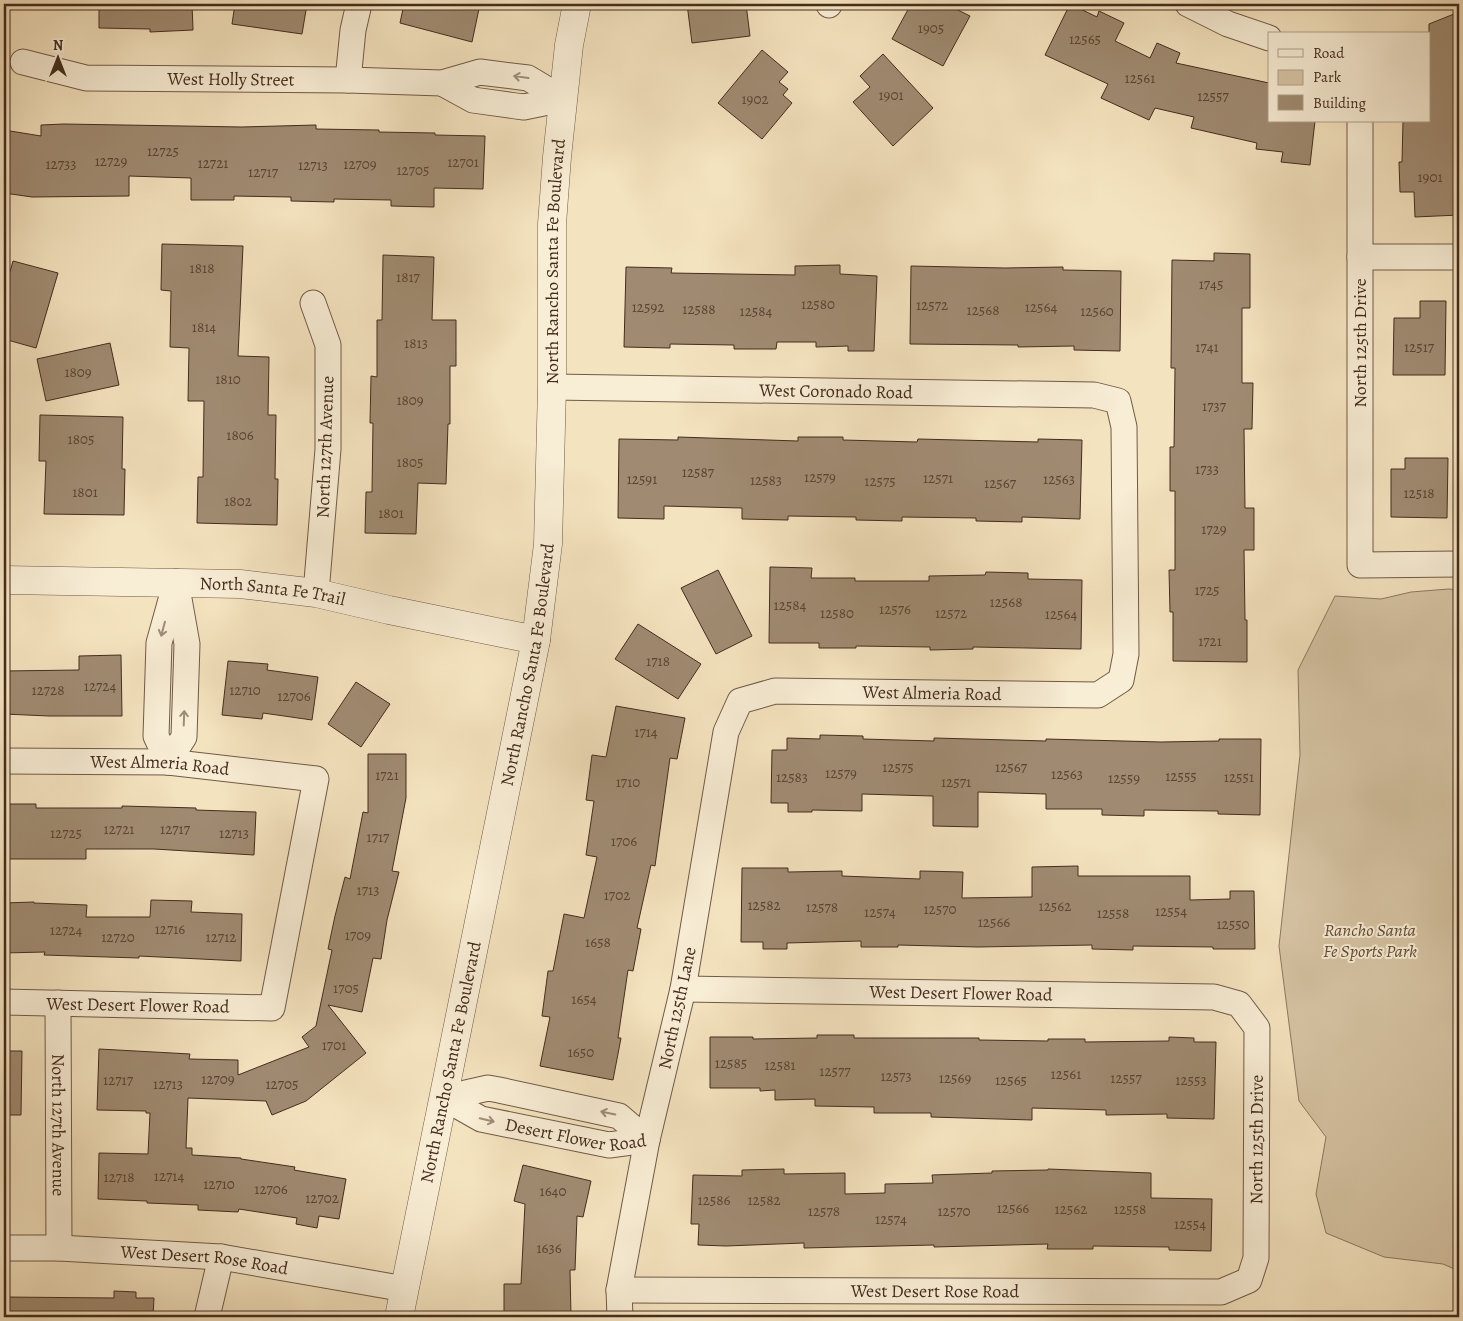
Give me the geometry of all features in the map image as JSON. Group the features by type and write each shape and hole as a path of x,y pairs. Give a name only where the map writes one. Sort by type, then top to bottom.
{"street":[{"path":"348,80 353,30 359,4"},
{"name":"North Rancho Santa Fe Boulevard","path":"399,1317 536,640 548,544 552,387 552,224 569,45 577,4"},
{"path":"1188,4 1228,24 1268,38"},
{"name":"West Holly Street","path":"22,62 86,78 442,82 480,72 528,78 563,99"},
{"name":"North 125th Drive","path":"1360,122 1360,565 1459,564"},
{"path":"1360,257 1459,257"},
{"name":"North 127th Avenue","path":"313,303 328,345 328,449 316,593"},
{"name":"West Coronado Road","path":"552,387 1094,395 1118,401 1124,427 1126,654 1121,680"},
{"name":"North Santa Fe Trail","path":"4,580 240,584 316,593 536,640"},
{"path":"168,762 156,736 159,642 176,582"},
{"name":"West Almeria Road","path":"740,701 775,691 1098,695 1121,680"},
{"name":"North 125th Lane","path":"620,1317 619,1290 647,1140 683,989 726,732 740,701"},
{"name":"West Almeria Road","path":"4,761 168,762 316,779 272,1008"},
{"name":"West Desert Flower Road","path":"683,989 1214,997 1239,1004"},
{"name":"West Desert Flower Road","path":"4,1002 272,1008"},
{"name":"North 127th Avenue","path":"58,1003 59,1248"},
{"name":"North 125th Drive","path":"1239,1004 1257,1028 1256,1258 1249,1280"},
{"name":"Desert Flower Road","path":"444,1098 488,1088 499,1090 619,1116 647,1140"},
{"name":"West Desert Rose Road","path":"4,1248 59,1248 221,1257 405,1289"},
{"path":"207,1317 221,1257"},
{"name":"West Desert Rose Road","path":"619,1290 1221,1292 1249,1280"}],"green space":[{"name":"Rancho Santa Fe Sports Park","path":"1459,590 1459,1271 1443,1264 1384,1257 1326,1233 1316,1194 1326,1137 1299,1101 1279,946 1300,755 1298,670 1335,596 1381,599 1411,592"}],"building":[{"path":"99,4 192,4 193,30 150,32 150,29 99,28"},
{"path":"235,4 307,4 302,34 232,24"},
{"path":"404,4 480,4 472,42 400,23"},
{"path":"687,4 746,4 750,36 692,43"},
{"path":"911,4 946,4 970,16 943,66 892,39"},
{"path":"1070,4 1097,17 1099,11 1124,23 1115,41 1150,58 1157,43 1180,53 1176,63 1268,83 1268,122 1315,122 1310,165 1281,162 1283,152 1256,149 1257,143 1191,128 1194,117 1155,108 1149,120 1101,98 1108,84 1045,55"},
{"path":"1459,12 1459,215 1415,217 1414,192 1400,192 1399,162 1402,162 1403,122 1430,122 1429,24"},
{"path":"762,50 788,72 779,82 788,89 783,95 792,103 762,139 718,103"},
{"path":"883,54 933,108 893,146 853,102 870,87 860,76"},
{"path":"41,125 242,127 316,125 316,129 379,130 379,132 485,136 483,189 434,188 434,207 391,206 391,200 334,199 334,202 291,201 291,197 234,196 234,200 191,200 191,178 129,176 129,196 32,197 4,193 4,130 41,136"},
{"path":"162,244 243,246 238,356 269,357 268,415 276,415 275,479 278,479 277,525 197,523 198,477 203,477 204,401 188,401 189,348 170,347 171,291 161,290"},
{"path":"1214,253 1250,254 1250,308 1242,308 1242,383 1253,383 1252,429 1244,429 1245,508 1254,508 1254,550 1244,550 1247,662 1173,661 1173,612 1170,612 1169,570 1175,570 1175,491 1170,491 1170,447 1174,447 1175,368 1171,368 1172,260 1214,261"},
{"path":"383,255 434,257 432,320 456,320 456,366 450,366 450,424 448,424 446,484 418,483 416,534 365,533 366,492 372,492 373,423 370,423 371,376 377,377 377,320 382,320"},
{"path":"13,261 58,273 36,348 4,339 4,293"},
{"path":"840,265 840,274 877,276 874,351 848,351 848,346 816,347 816,342 777,342 776,349 734,349 734,345 670,344 670,348 624,347 626,267 672,268 671,273 795,275 795,266"},
{"path":"911,266 1063,267 1063,270 1121,271 1120,351 1074,350 1074,346 1018,347 1018,345 910,344"},
{"path":"1420,301 1446,301 1445,375 1393,375 1394,318 1420,318"},
{"path":"110,343 119,385 46,401 37,359"},
{"path":"40,415 123,417 122,469 125,469 124,515 44,514 46,461 39,461"},
{"path":"678,437 798,441 798,437 843,437 843,440 917,442 918,439 1038,442 1038,439 1082,440 1080,519 1022,517 1022,522 976,521 976,518 902,517 902,521 856,520 856,517 788,516 788,520 742,519 742,508 664,506 664,519 618,518 619,439 678,440"},
{"path":"1405,458 1448,458 1447,518 1391,517 1391,469 1405,469"},
{"path":"770,567 812,568 811,578 855,578 855,581 929,581 929,576 985,575 986,572 1028,573 1028,579 1082,580 1081,649 973,647 973,649 930,650 930,647 856,646 856,648 819,648 819,643 769,643"},
{"path":"718,570 752,636 716,654 681,588"},
{"path":"638,624 701,664 678,699 615,659"},
{"path":"121,655 122,716 4,714 4,671 79,670 79,656"},
{"path":"228,661 268,664 267,670 318,677 312,720 263,713 262,719 222,715"},
{"path":"356,682 390,704 361,747 328,724"},
{"path":"616,706 685,718 677,759 670,758 655,866 651,865 637,928 641,929 633,971 628,970 618,1038 621,1038 613,1080 540,1066 550,1017 542,1016 548,971 553,971 564,914 584,918 597,857 586,855 594,801 586,800 592,755 606,757"},
{"path":"820,735 863,736 863,739 934,741 934,738 1161,742 1261,739 1260,815 1218,814 1218,811 1144,810 1144,816 1102,815 1102,809 1046,809 1046,794 978,792 978,827 933,826 933,796 862,794 862,811 812,810 812,812 788,812 788,803 771,803 772,750 787,750 787,738 820,739"},
{"path":"368,754 406,754 406,798 392,871 399,872 387,920 381,959 373,958 362,1012 328,1005 366,1053 306,1101 272,1115 266,1101 188,1098 186,1148 192,1148 192,1155 241,1158 295,1167 294,1170 346,1179 339,1219 319,1216 317,1228 296,1224 297,1218 239,1209 238,1212 198,1210 198,1205 98,1199 99,1153 148,1154 150,1113 146,1113 146,1111 97,1110 99,1049 190,1054 189,1059 238,1060 238,1075 309,1047 302,1037 316,1026 332,950 328,949 335,916 345,877 350,879 363,812 368,813"},
{"path":"4,804 36,804 36,808 122,808 122,806 256,812 254,855 154,849 86,849 86,859 4,859"},
{"path":"1078,866 1078,876 1190,876 1190,900 1230,899 1230,891 1254,891 1255,949 1133,946 1133,950 1092,949 1092,945 978,947 898,945 898,947 861,947 861,941 787,943 787,949 763,949 763,942 741,942 742,868 788,868 788,872 842,871 842,876 920,879 920,871 963,872 962,898 1032,897 1032,867"},
{"path":"151,900 192,901 191,912 242,914 241,961 139,956 139,958 44,955 45,952 4,953 4,903 34,902 87,905 86,917 150,917"},
{"path":"817,1035 854,1035 854,1038 979,1038 979,1040 1048,1041 1048,1039 1085,1039 1085,1042 1169,1041 1169,1037 1194,1038 1194,1042 1216,1042 1214,1119 1167,1118 1167,1114 1106,1115 1106,1110 1032,1108 1032,1120 931,1117 931,1113 874,1113 874,1107 815,1106 815,1099 775,1100 775,1090 760,1091 760,1088 710,1088 710,1037 753,1037 753,1039 817,1038"},
{"path":"4,1051 22,1051 21,1115 4,1115"},
{"path":"523,1165 591,1181 583,1217 577,1216 575,1270 570,1270 571,1317 504,1317 504,1284 521,1284 525,1204 514,1201"},
{"path":"784,1169 784,1174 845,1173 845,1194 885,1193 885,1184 933,1183 932,1175 1048,1169 1151,1173 1151,1198 1212,1199 1211,1251 1169,1250 1169,1247 1093,1246 1093,1249 1047,1249 1048,1244 804,1248 804,1243 726,1246 698,1245 699,1224 691,1224 693,1175 742,1176 742,1170"},
{"path":"114,1291 136,1292 136,1298 154,1298 153,1317 4,1317 4,1297 114,1298"}]}
